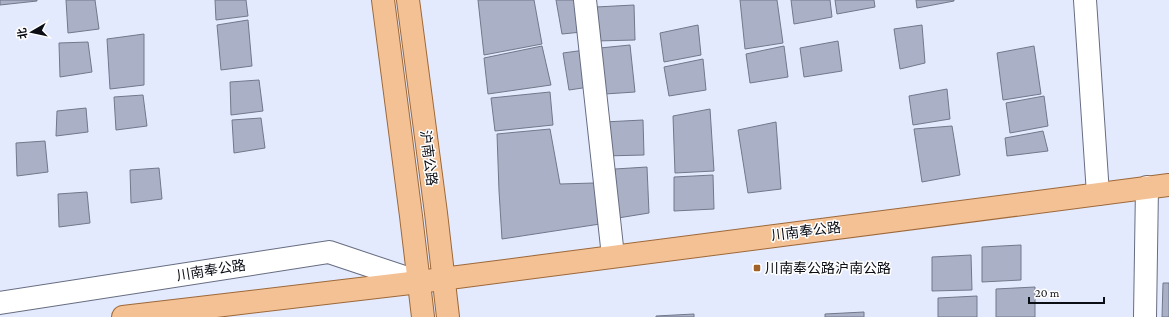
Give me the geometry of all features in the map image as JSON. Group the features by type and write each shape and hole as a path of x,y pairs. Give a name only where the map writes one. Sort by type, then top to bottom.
{"main road":[{"name":"沪南公路","path":"383,0 423,317"},
{"name":"沪南公路","path":"408,0 448,317"},
{"name":"川南奉公路","path":"123,317 419,282 1169,185"},
{"path":"431,317 444,278"}],"street":[{"path":"585,0 613,256"},
{"path":"1085,0 1098,194"},
{"path":"1145,317 1147,187"},
{"name":"川南奉公路","path":"0,303 329,252 419,282"}],"building":[{"path":"0,0 37,0 37,1 0,5"},
{"path":"66,0 95,0 99,29 68,33"},
{"path":"215,0 246,0 248,16 216,20"},
{"path":"478,0 534,0 542,44 484,55"},
{"path":"556,0 579,0 582,32 562,34"},
{"path":"740,0 777,0 783,43 745,49"},
{"path":"791,0 830,0 832,17 794,24"},
{"path":"835,0 874,0 875,7 837,14"},
{"path":"916,0 954,0 954,1 917,8"},
{"path":"634,5 635,40 596,41 596,7"},
{"path":"248,20 252,66 221,70 217,25"},
{"path":"698,25 701,55 664,62 660,33"},
{"path":"922,25 925,63 900,69 894,29"},
{"path":"144,34 144,85 110,89 107,39"},
{"path":"838,41 842,71 804,77 800,48"},
{"path":"88,42 92,72 60,77 59,43"},
{"path":"630,45 635,92 605,94 600,48"},
{"path":"542,46 551,85 488,94 484,58"},
{"path":"784,46 788,77 750,83 746,54"},
{"path":"1034,46 1041,94 1003,100 997,53"},
{"path":"585,50 589,87 569,90 563,53"},
{"path":"703,59 706,90 669,96 664,67"},
{"path":"259,80 263,111 231,115 230,82"},
{"path":"947,89 950,119 913,125 909,96"},
{"path":"550,92 553,125 495,131 491,98"},
{"path":"143,95 147,126 116,130 114,97"},
{"path":"1044,96 1048,126 1010,133 1006,103"},
{"path":"86,108 88,132 56,136 57,111"},
{"path":"710,109 714,171 675,173 673,116"},
{"path":"261,118 265,148 234,153 232,120"},
{"path":"643,120 644,155 604,156 604,122"},
{"path":"776,122 781,189 748,193 738,130"},
{"path":"952,126 960,175 922,182 914,129"},
{"path":"550,129 560,184 594,183 600,224 502,239 497,134"},
{"path":"1043,131 1048,151 1007,156 1005,138"},
{"path":"45,141 48,172 17,176 16,143"},
{"path":"647,167 649,213 618,218 615,169"},
{"path":"159,168 162,199 131,203 130,170"},
{"path":"713,175 714,209 674,211 674,177"},
{"path":"87,192 90,223 59,227 58,194"},
{"path":"1021,245 1021,280 982,282 982,247"},
{"path":"971,255 972,290 932,291 932,257"},
{"path":"1163,283 1169,283 1169,317 1162,317"},
{"path":"1035,287 1035,317 996,317 996,289"},
{"path":"977,296 977,317 938,317 938,298"},
{"path":"864,312 864,317 825,317 825,314"},
{"path":"694,314 694,317 656,317 656,316"}],"place":[{"name":"川南奉公路沪南公路","path":"757,268"}]}
